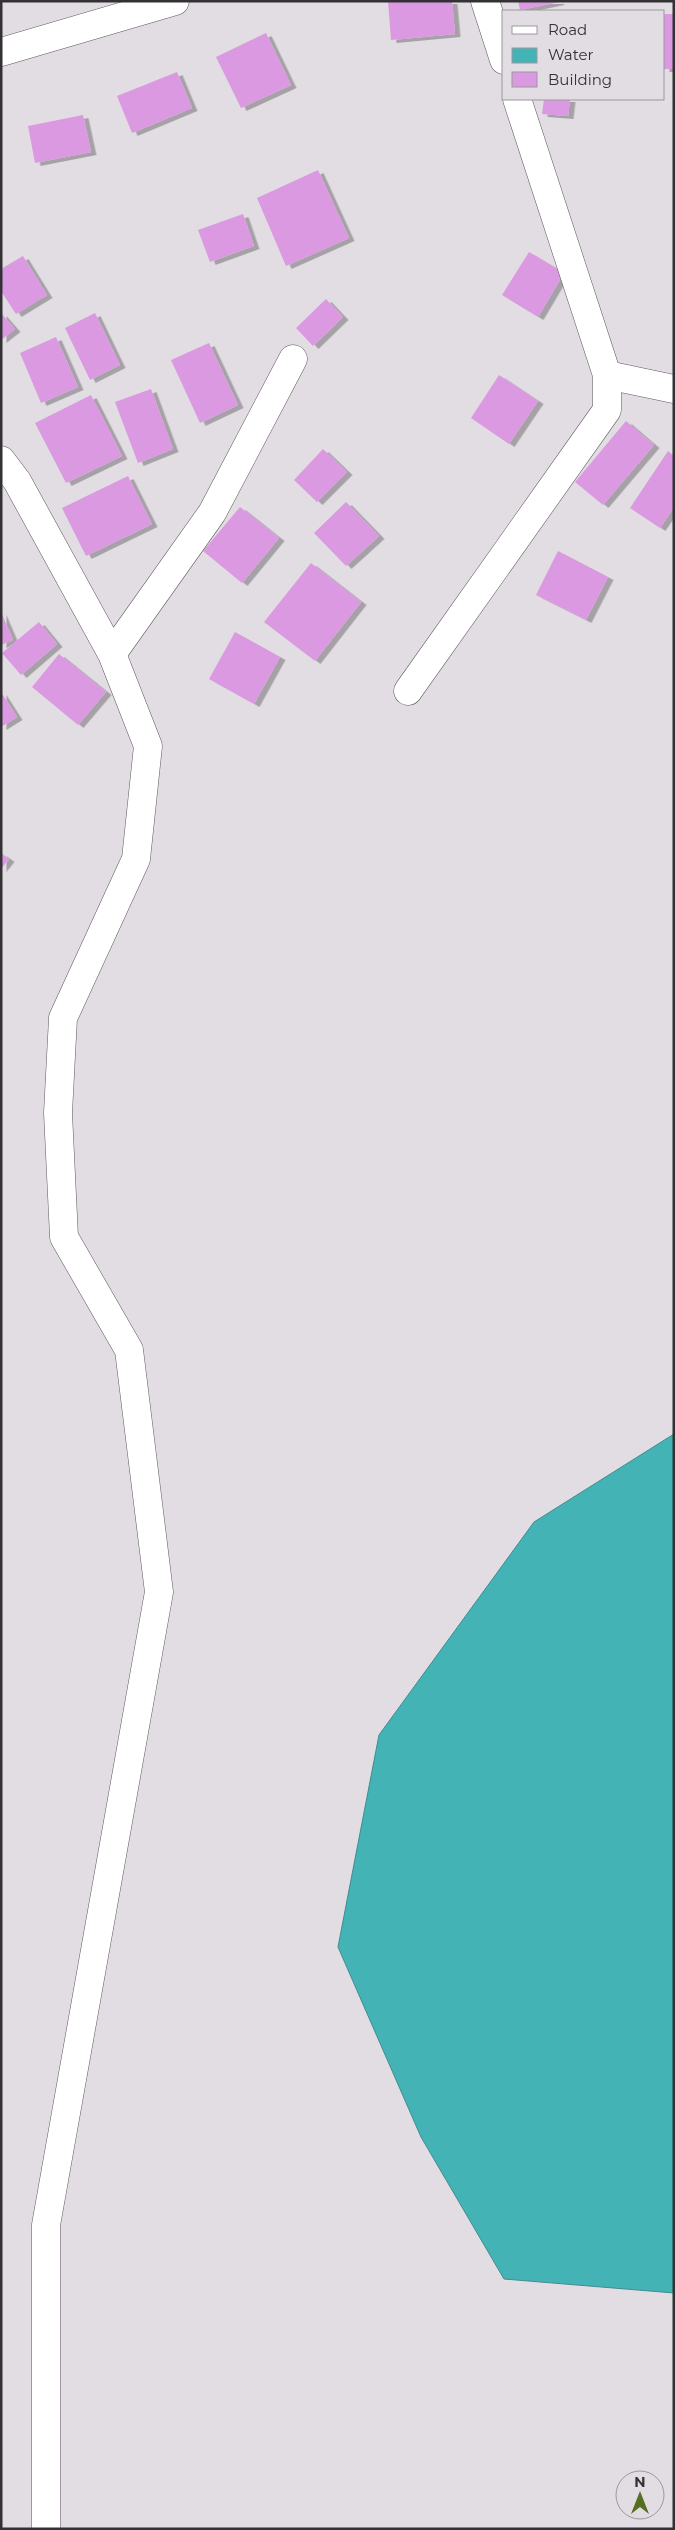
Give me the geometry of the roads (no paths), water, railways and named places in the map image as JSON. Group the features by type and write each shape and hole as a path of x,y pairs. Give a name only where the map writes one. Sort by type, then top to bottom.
{"street":[{"path":"1,52 176,1"},
{"path":"485,1 502,54"},
{"path":"408,691 607,410 607,375 517,100"},
{"path":"112,654 212,513 293,359"},
{"path":"607,375 674,389"},
{"path":"7,480 112,654 148,746 136,858 64,1018 58,1113 64,1237 130,1350 159,1592 46,2225 46,2529"}],"water":[{"path":"674,1434 674,2293 504,2279 421,2137 338,1947 379,1735 534,1522"}]}
